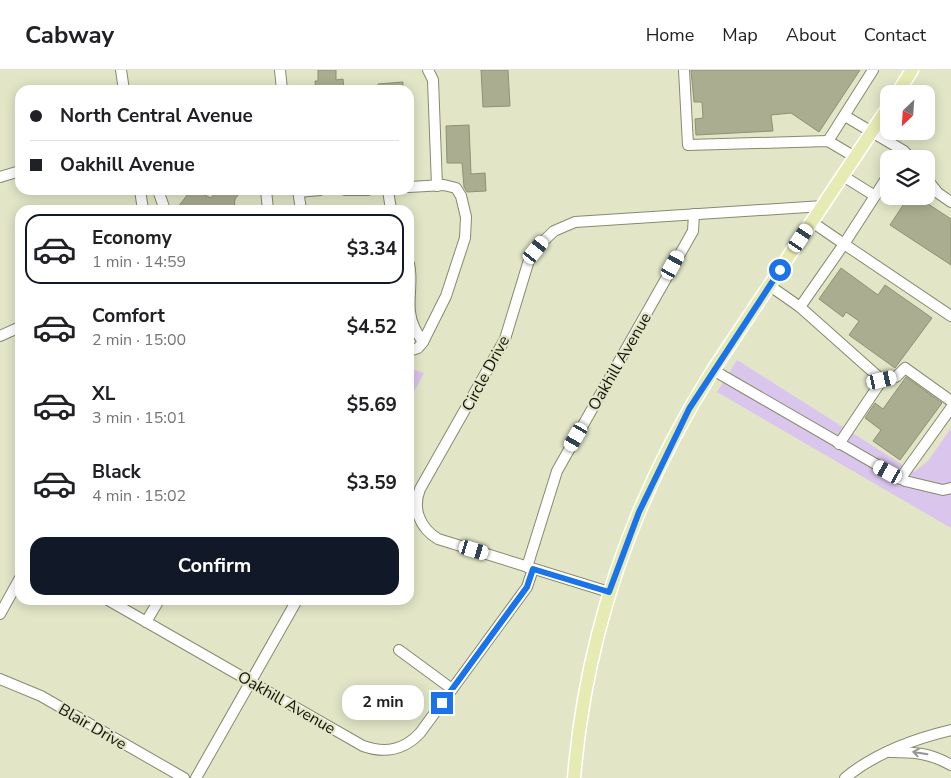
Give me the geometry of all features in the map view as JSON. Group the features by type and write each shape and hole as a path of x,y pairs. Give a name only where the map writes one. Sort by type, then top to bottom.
{"main road":[{"path":"902,85 911,70"},
{"path":"574,778 581,713 590,665 609,592 639,512 657,472 689,409 713,370 880,119"}],"street":[{"path":"121,70 123,85"},
{"path":"280,70 282,85"},
{"path":"428,70 433,80 437,186"},
{"path":"684,70 688,145 828,142 855,157"},
{"path":"828,142 874,70"},
{"path":"845,116 872,131 897,150"},
{"path":"0,177 15,172"},
{"path":"843,176 875,196"},
{"path":"414,187 448,185 459,190 466,217 465,238 446,296 423,342 414,349"},
{"path":"800,307 880,188"},
{"path":"935,189 951,202"},
{"name":"Circle Drive","path":"609,592 438,539 430,535 423,527 417,510 420,489 505,339 529,260 543,240 554,231 574,222 823,206"},
{"name":"Oakhill Avenue","path":"117,605 363,746 382,751 399,748 414,739 527,587 530,568 556,471 692,231 694,214"},
{"path":"812,222 951,316"},
{"path":"770,286 800,307 882,380"},
{"path":"414,325 423,342"},
{"path":"0,336 15,329"},
{"path":"839,444 882,380 896,377 905,368 951,401"},
{"path":"713,370 900,479 943,490 951,488"},
{"path":"900,479 951,408"},
{"path":"0,614 15,587"},
{"path":"146,622 156,605"},
{"path":"196,778 294,605"},
{"path":"399,650 452,689"},
{"name":"Blair Drive","path":"0,679 41,696 184,778"},
{"path":"845,778 855,770 900,745 951,730"},
{"path":"887,752 915,752 931,755 951,765"}],"shaded area":[{"path":"737,360 914,472 928,461 951,428 951,528 717,392"},
{"path":"414,370 424,373 414,392"}],"building":[{"path":"318,70 336,70 336,80 343,79 344,85 315,85 315,81 318,81"},
{"path":"481,70 508,70 510,106 483,107"},
{"path":"691,70 860,70 819,132 791,113 771,115 773,131 696,135 695,119 703,118 702,102 694,102"},
{"path":"403,82 403,85 378,84"},
{"path":"469,125 471,174 485,173 486,191 467,192 464,187 462,163 447,163 446,126"},
{"path":"187,195 205,195 211,198 213,195 238,195 235,199 234,205 180,205"},
{"path":"903,205 930,205 951,219 951,265 890,225"},
{"path":"841,268 878,295 885,285 932,318 895,368 849,335 859,321 846,312 843,317 819,299"},
{"path":"906,377 942,403 900,460 873,441 881,430 865,418 875,403 883,409"}],"route":[{"path":"442,703 527,587 533,569 609,592 639,512 689,409 780,270"}]}
